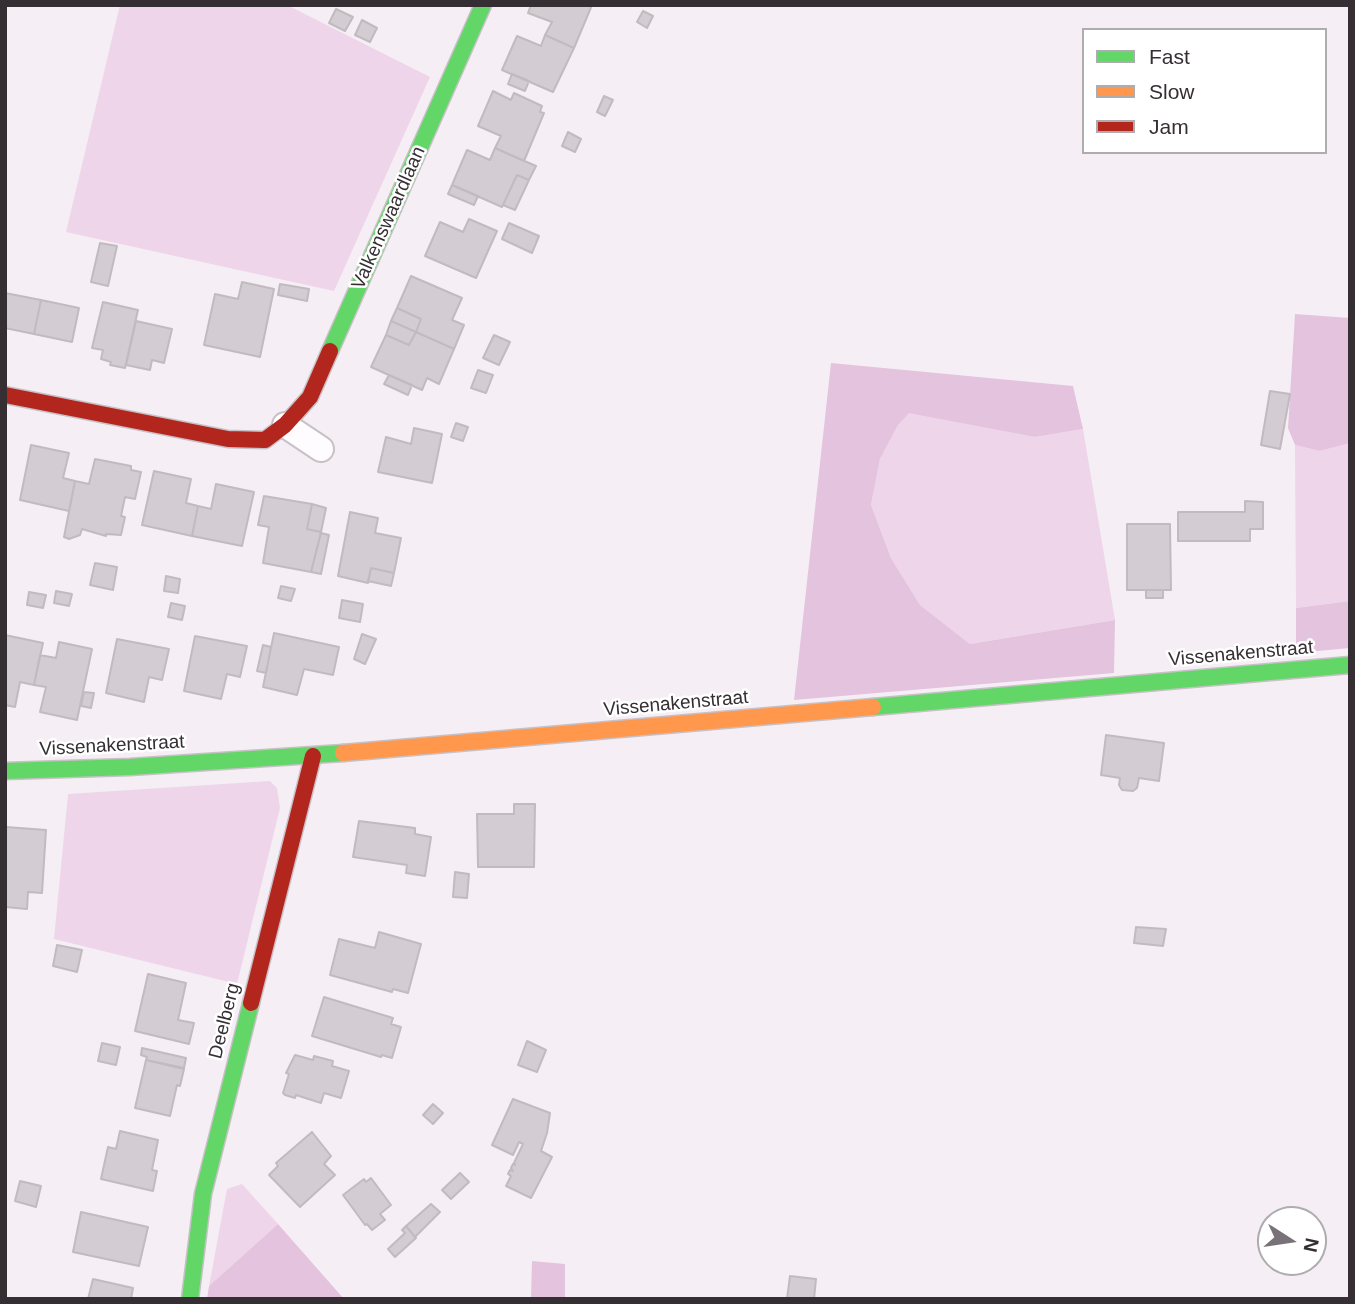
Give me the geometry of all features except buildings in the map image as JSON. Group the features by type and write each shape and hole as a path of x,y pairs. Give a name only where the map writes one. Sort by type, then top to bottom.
{"street":[{"name":"Valkenswaardlaan","path":"5,395 228,439 264,440 285,425 310,397 483,5"},
{"path":"285,425 321,449"},
{"name":"Vissenakenstraat","path":"5,771 313,756 1350,665"},
{"name":"Deelberg","path":"190,1299 204,1194 313,756"}],"shaded area":[{"path":"120,5 287,5 430,77 334,291 66,232"},
{"path":"1295,314 1350,318 1350,443 1320,451 1295,445 1288,428"},
{"path":"831,363 1073,386 1083,429 1035,437 909,413 898,425 880,459 871,505 891,558 920,605 970,644 1115,620 1114,673 794,700"},
{"path":"909,412 1035,437 1083,429 1115,620 970,644 920,605 891,558 871,505 880,459 898,425"},
{"path":"1350,443 1350,601 1296,608 1295,445 1320,451"},
{"path":"1350,601 1350,648 1296,653 1296,608"},
{"path":"270,781 277,788 280,808 237,984 54,939 68,794"},
{"path":"242,1184 278,1224 209,1286 227,1189"},
{"path":"278,1224 344,1299 207,1299 209,1286"},
{"path":"532,1261 565,1264 565,1299 531,1299"}],"traffic: fast":[{"path":"330,351 483,5"},
{"path":"873,707 1350,665"},
{"path":"5,771 130,767 343,753"},
{"path":"190,1299 203,1194 251,1003"}],"traffic: slow":[{"path":"343,753 873,707"}],"traffic: jam":[{"path":"5,395 228,439 265,440 285,425 310,397 330,351"},
{"path":"251,1003 313,756"}]}
